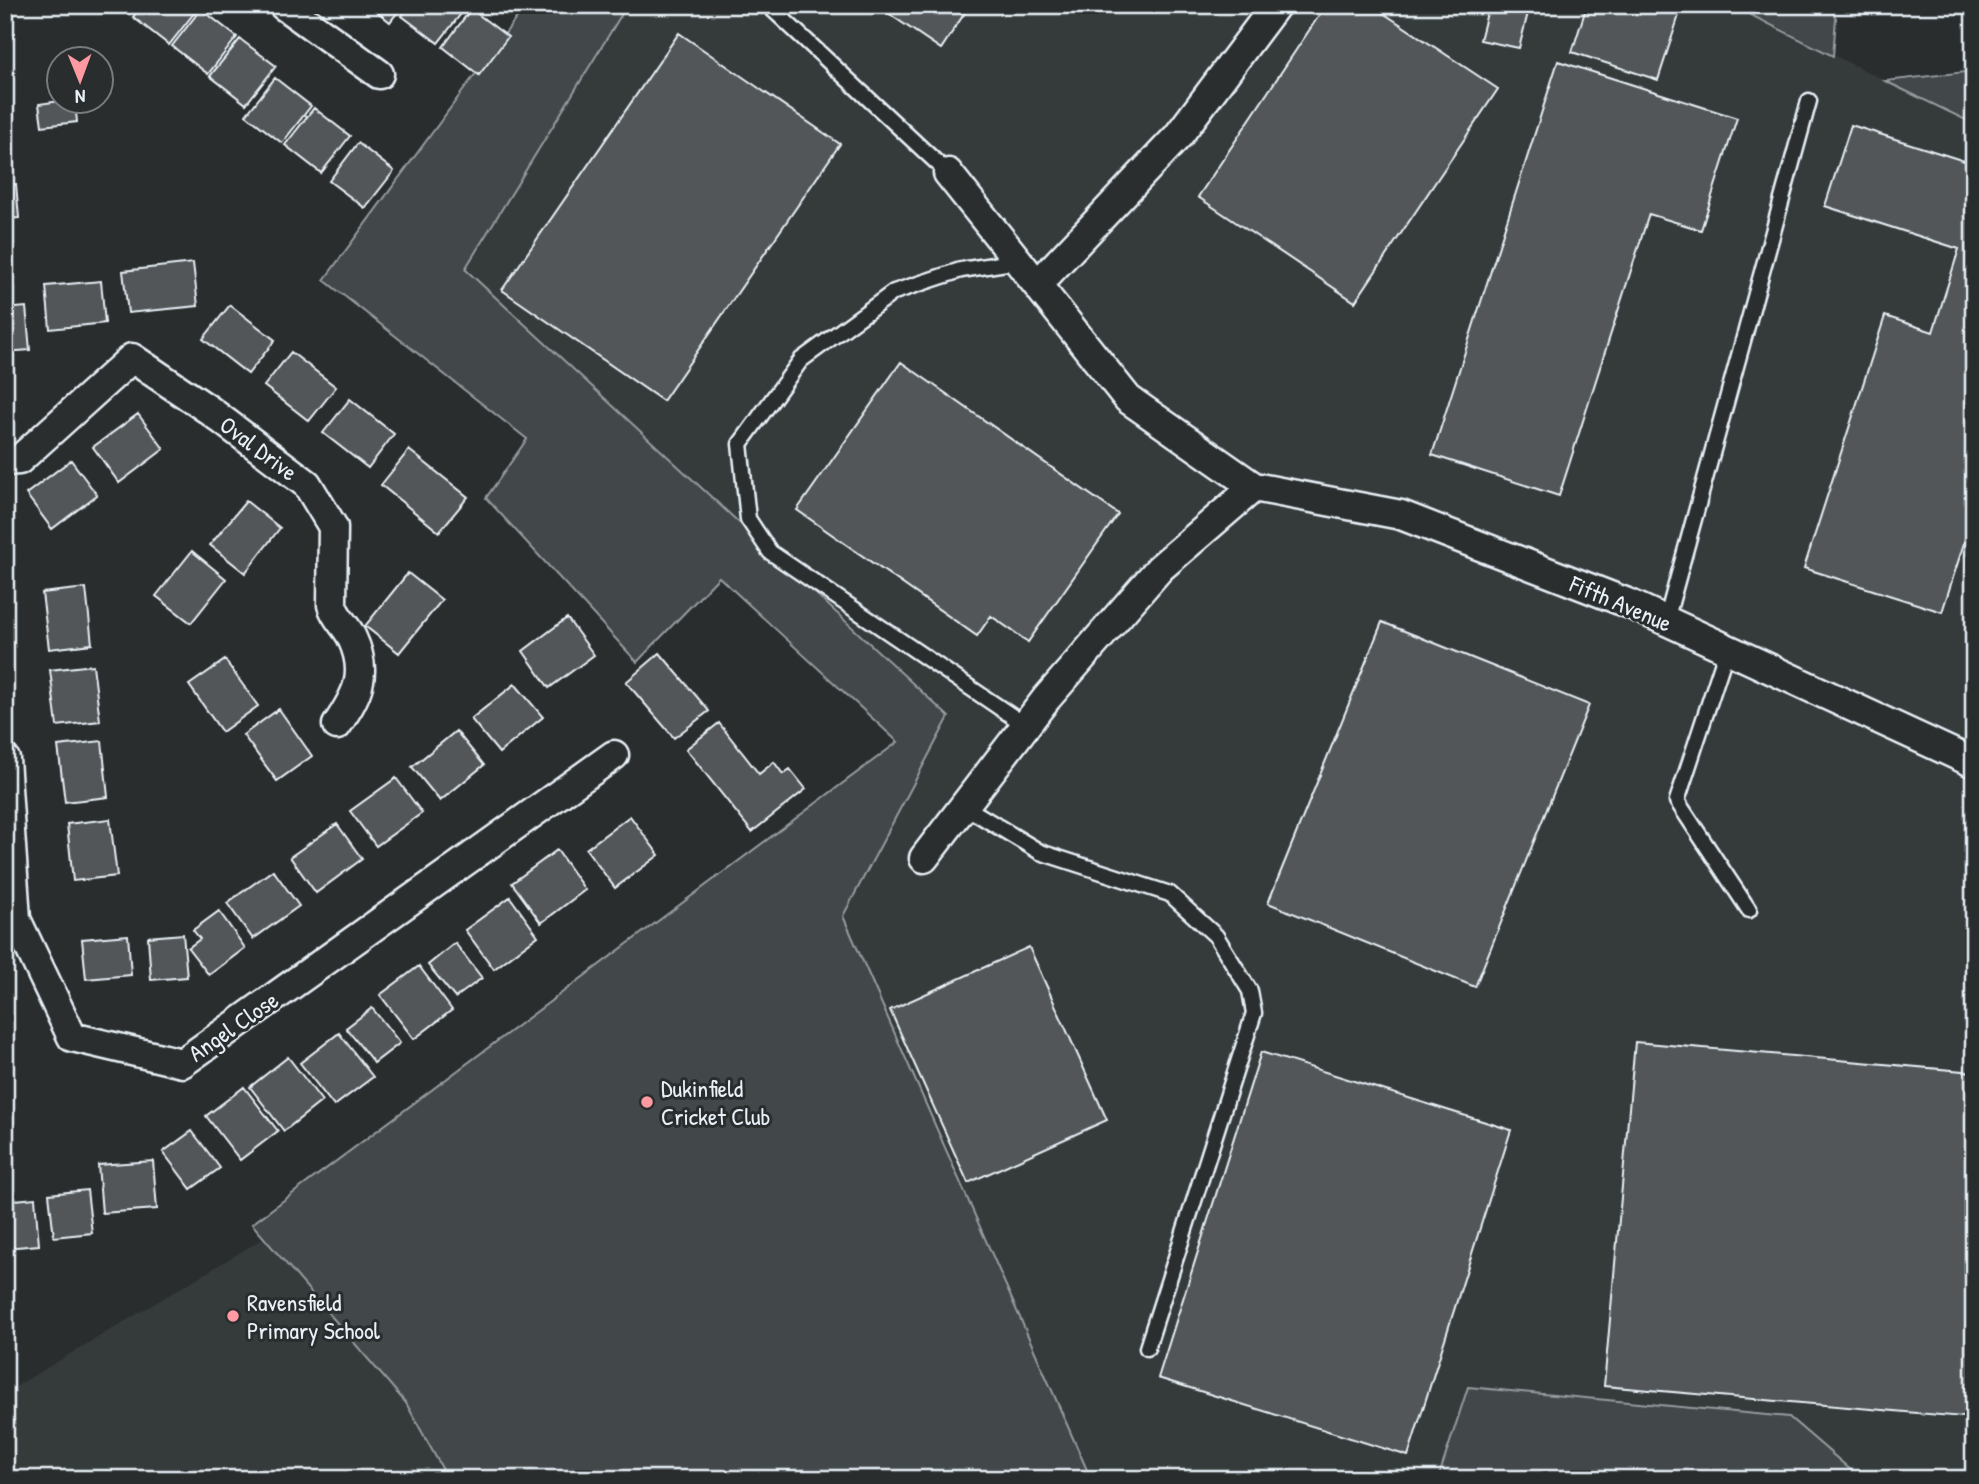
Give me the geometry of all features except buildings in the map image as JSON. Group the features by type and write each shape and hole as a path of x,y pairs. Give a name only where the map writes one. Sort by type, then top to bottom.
{"street":[{"path":"283,5 379,74"},
{"path":"1038,284 1178,136 1276,5"},
{"path":"924,858 1025,725 1160,568 1254,486 1128,399 948,173"},
{"name":"Oval Drive","path":"5,461 19,460 132,358 209,410 307,484 333,527 332,606 335,616 352,636 361,677 357,696 337,725"},
{"name":"Fifth Avenue","path":"1254,486 1401,515 1630,604 1974,763"},
{"name":"Angel Close","path":"5,759 16,919 72,1037 182,1063 614,755"}],"lane":[{"path":"768,5 948,173"},
{"path":"1666,621 1809,102"},
{"path":"1019,261 961,270 894,292 801,360 740,444 748,520 770,552 1025,725"},
{"path":"1727,649 1677,801 1749,910"},
{"path":"964,806 1040,852 1170,894 1216,936 1250,991 1254,1013 1147,1348"}],"shaded area":[{"name":"Dukinfield Cricket Club","path":"526,5 615,5 623,12 465,269 949,717 843,916 1091,1479 448,1479 406,1403 252,1224 898,742 719,577 637,662 486,498 527,439 324,280"},
{"path":"615,5 1731,5 1974,124 1974,1479 1859,1477 1789,1417 1468,1387 1438,1479 1091,1479 843,916 949,716 465,269 622,12"},
{"path":"1731,5 1828,5 1836,18 1833,56"},
{"path":"1974,71 1974,124 1885,81"},
{"name":"Ravensfield Primary School","path":"264,1238 406,1403 448,1479 5,1479 5,1393"},
{"path":"1468,1387 1789,1417 1859,1477 1869,1479 1438,1479"}],"place":[{"name":"Dukinfield Cricket Club","path":"647,1102"},
{"name":"Ravensfield Primary School","path":"233,1316"}]}
